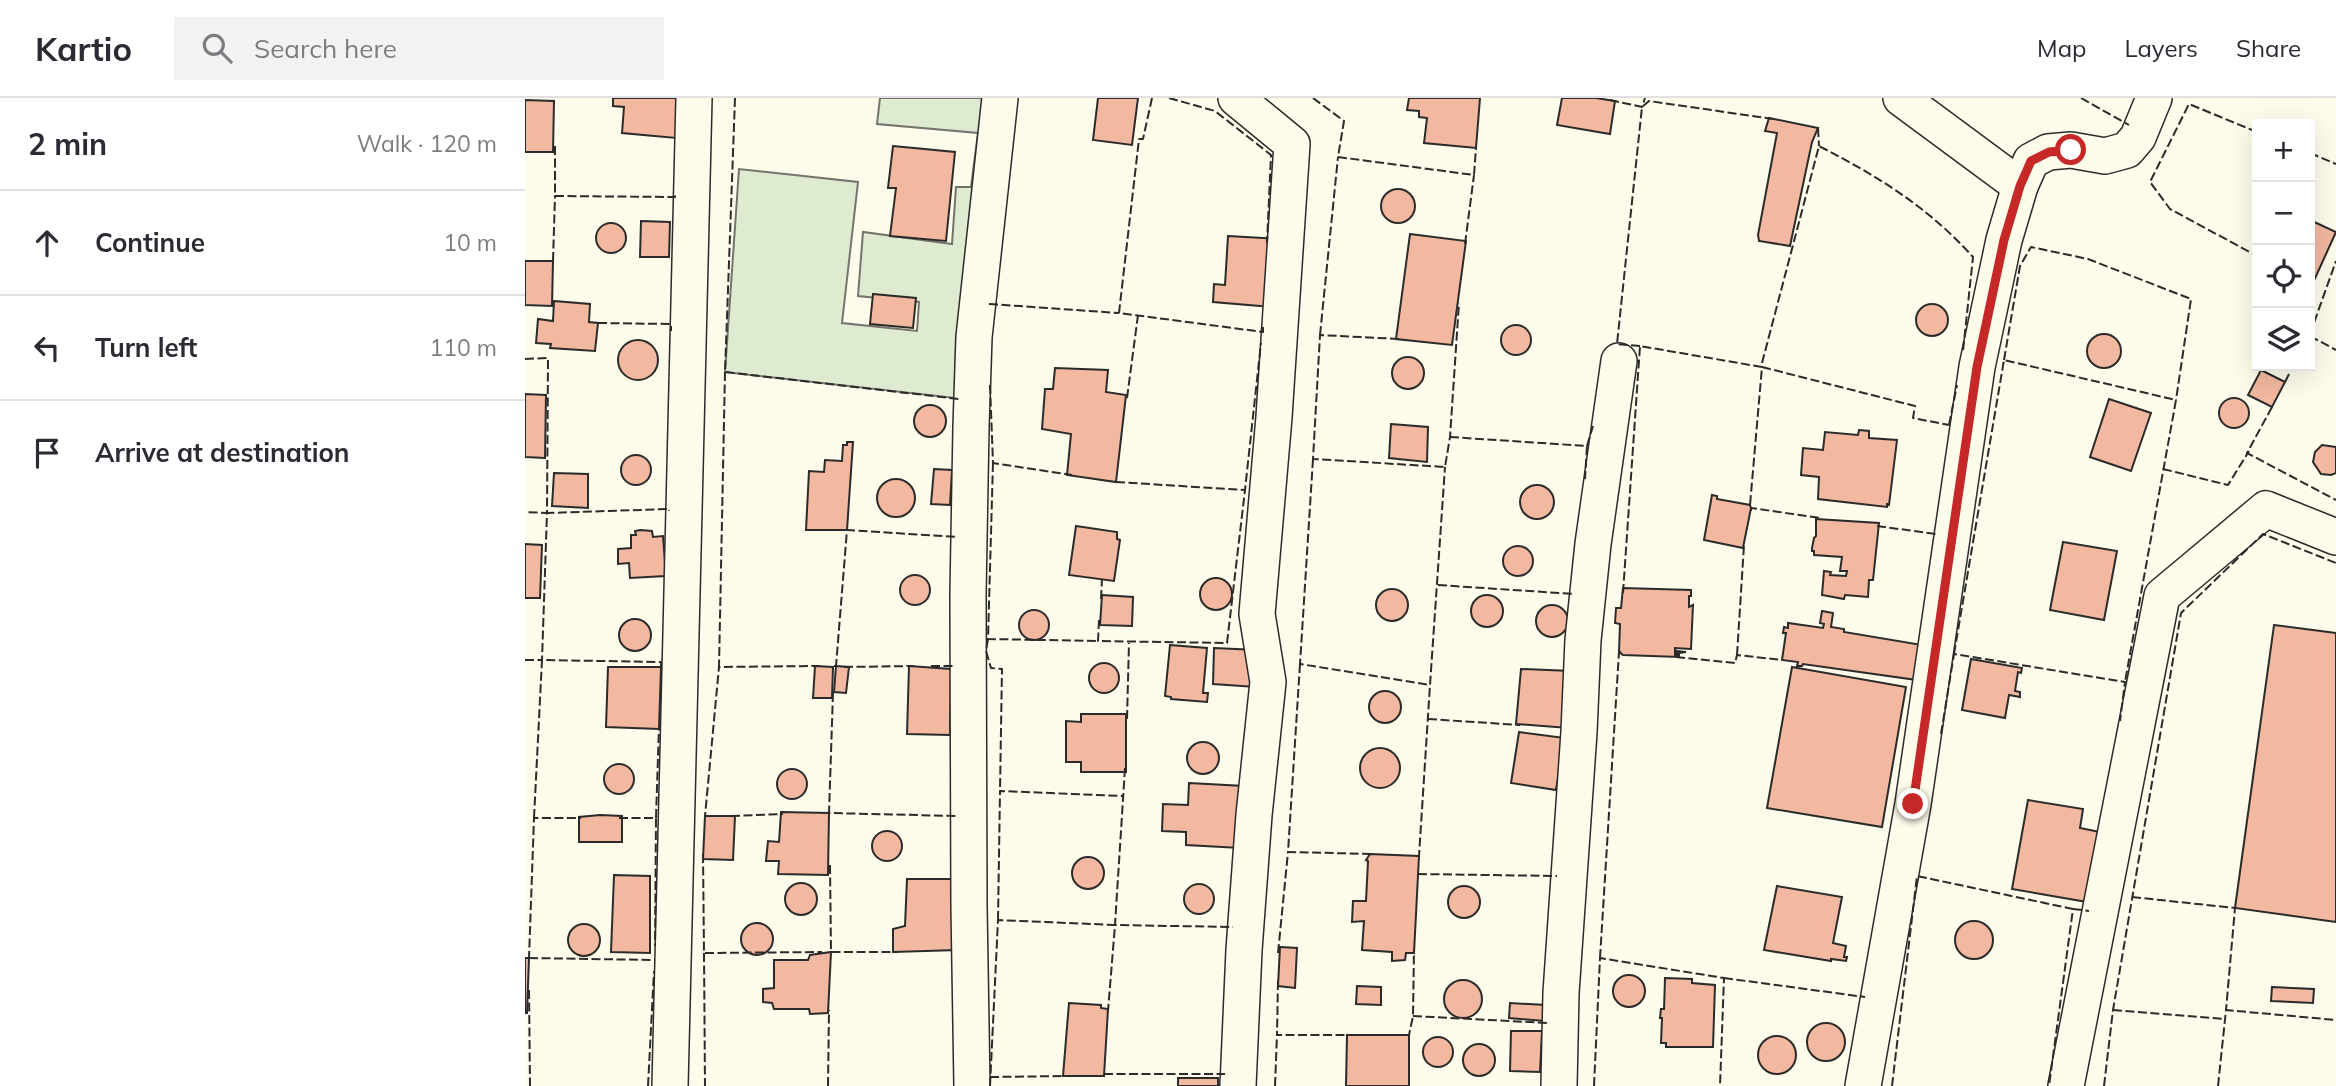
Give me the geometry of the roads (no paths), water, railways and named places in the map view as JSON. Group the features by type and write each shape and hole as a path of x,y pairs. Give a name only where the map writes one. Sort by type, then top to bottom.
{"street":[{"path":"670,1086 694,98"},
{"path":"972,1086 968,608 971,428 974,337 1000,98"},
{"path":"1236,98 1292,144 1274,417 1257,614 1268,682 1244,950 1238,1086"},
{"path":"1901,98 2020,186"},
{"path":"1863,1086 1913,804 1977,367 2004,240 2020,186 2031,161 2049,152 2071,150 2105,156 2127,150 2139,137 2154,98"},
{"path":"1559,1086 1561,993 1583,640 1593,544 1619,361"},
{"path":"2066,1086 2162,596 2266,509 2336,537"}]}
